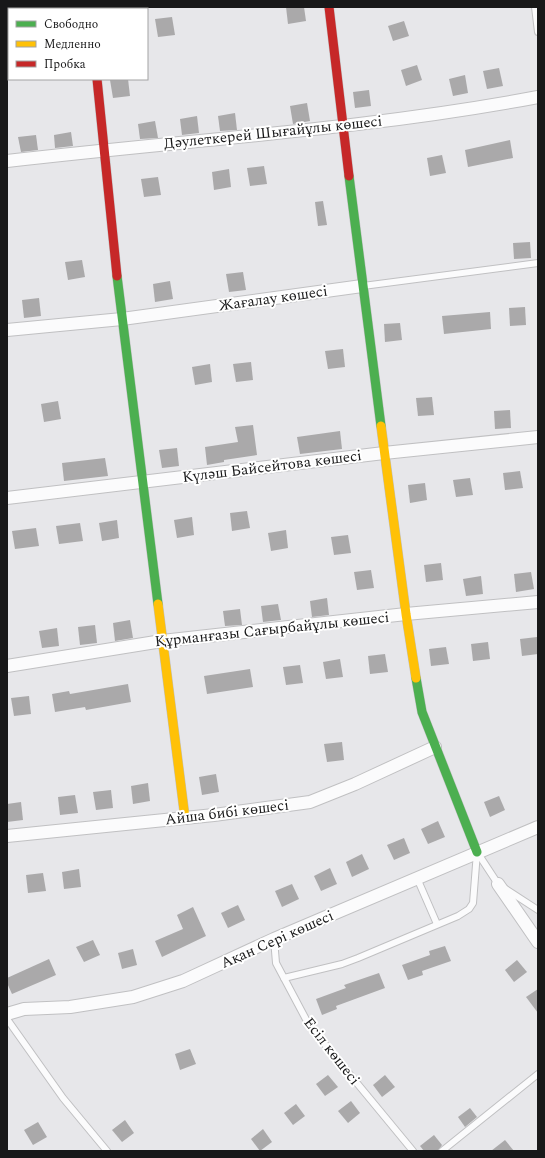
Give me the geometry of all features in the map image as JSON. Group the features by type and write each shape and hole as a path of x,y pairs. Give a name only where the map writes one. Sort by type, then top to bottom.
{"street":[{"path":"328,7 384,453 406,614 422,712 477,852"},
{"path":"97,80 122,319 185,818"},
{"name":"Дәулеткерей Шығайұлы көшесі","path":"7,161 104,149 342,126 480,108 538,97"},
{"name":"Жағалау көшесі","path":"7,330 122,319 362,286"},
{"name":"Күләш Байсейтова көшесі","path":"7,498 384,453 538,437"},
{"name":"Құрманғазы Сағырбайұлы көшесі","path":"7,666 162,641 406,614 538,602"},
{"name":"Айша бибі көшесі","path":"7,836 185,818 310,802 355,784 435,747"},
{"name":"Ақан Сері көшесі","path":"7,1014 24,1009 70,1007 133,997 183,981 274,939 538,827"},
{"path":"498,884 538,942"}],"lane":[{"path":"535,7 538,32"},
{"name":"Жағалау көшесі","path":"362,286 538,263"},
{"path":"477,852 498,884 538,910"},
{"path":"284,978 342,964 458,916 469,909 473,903 477,852"},
{"path":"417,878 437,924"},
{"name":"Есіл көшесі","path":"274,939 276,963 309,1025 413,1151"},
{"path":"7,1019 63,1098 107,1151"},
{"path":"442,1151 538,1074"}],"building":[{"path":"286,7 304,7 306,21 288,24"},
{"path":"172,17 175,35 158,37 155,19"},
{"path":"404,21 409,36 393,41 388,26"},
{"path":"417,65 422,80 406,86 401,70"},
{"path":"499,68 503,86 487,89 483,71"},
{"path":"465,75 468,93 453,96 449,79"},
{"path":"110,80 128,80 130,96 113,98"},
{"path":"369,90 371,106 355,108 353,92"},
{"path":"307,103 310,121 293,124 290,106"},
{"path":"235,113 237,130 220,131 218,116"},
{"path":"197,116 199,133 182,135 180,119"},
{"path":"155,121 158,138 140,139 138,124"},
{"path":"71,132 73,146 55,148 54,135"},
{"path":"36,135 38,150 21,152 18,137"},
{"path":"510,140 513,158 468,167 465,150"},
{"path":"442,155 446,173 430,176 427,158"},
{"path":"264,166 267,184 250,186 247,168"},
{"path":"229,169 231,187 214,190 212,172"},
{"path":"158,177 161,195 144,197 141,179"},
{"path":"323,201 327,225 318,226 315,202"},
{"path":"530,242 531,258 514,259 513,243"},
{"path":"82,260 85,277 68,280 65,262"},
{"path":"243,272 246,290 229,292 226,274"},
{"path":"170,281 173,299 155,302 153,284"},
{"path":"39,298 41,316 24,318 22,300"},
{"path":"525,307 526,325 510,326 509,308"},
{"path":"490,312 491,329 444,334 442,316"},
{"path":"400,323 402,340 385,342 384,324"},
{"path":"343,349 345,367 328,369 325,351"},
{"path":"251,362 253,380 236,382 233,364"},
{"path":"210,364 212,382 195,385 192,367"},
{"path":"432,397 434,415 418,416 416,398"},
{"path":"58,401 61,419 44,422 41,404"},
{"path":"510,410 511,428 495,429 494,411"},
{"path":"253,425 257,455 224,460 224,462 207,465 205,447 238,442 235,427"},
{"path":"340,431 342,449 300,454 297,437"},
{"path":"177,448 179,466 162,468 159,450"},
{"path":"105,458 108,476 64,481 62,463"},
{"path":"520,471 523,488 505,490 503,473"},
{"path":"470,478 473,495 456,497 453,480"},
{"path":"425,483 427,500 410,503 408,485"},
{"path":"247,511 250,528 232,531 230,513"},
{"path":"192,517 194,535 177,538 174,520"},
{"path":"117,520 119,538 102,541 99,523"},
{"path":"80,523 83,541 59,544 56,526"},
{"path":"36,528 39,546 15,549 12,531"},
{"path":"286,530 288,548 271,551 268,533"},
{"path":"348,535 351,553 334,555 331,537"},
{"path":"441,563 443,580 426,582 424,565"},
{"path":"371,570 374,588 357,590 354,572"},
{"path":"531,572 534,589 516,592 514,574"},
{"path":"481,576 483,594 466,596 463,579"},
{"path":"327,598 329,615 312,617 310,601"},
{"path":"278,604 281,620 263,622 261,606"},
{"path":"240,609 242,625 225,626 223,611"},
{"path":"130,620 133,638 115,641 113,623"},
{"path":"95,625 97,643 80,645 78,627"},
{"path":"57,628 59,646 42,648 39,631"},
{"path":"537,637 538,654 522,656 520,639"},
{"path":"488,642 490,659 473,661 471,644"},
{"path":"446,647 449,664 431,666 429,649"},
{"path":"385,654 388,672 370,674 368,656"},
{"path":"340,659 343,677 326,679 323,662"},
{"path":"300,665 303,683 286,685 283,667"},
{"path":"250,669 253,687 207,694 204,676"},
{"path":"128,684 131,702 86,710 85,707 55,712 52,694 69,691 70,694"},
{"path":"29,696 31,714 14,716 11,698"},
{"path":"342,742 344,760 327,762 324,744"},
{"path":"216,774 219,792 202,795 199,777"},
{"path":"148,783 150,801 133,804 131,786"},
{"path":"111,790 113,808 96,810 93,792"},
{"path":"75,795 78,813 60,815 58,797"},
{"path":"499,796 505,810 490,817 484,802"},
{"path":"21,802 23,820 7,822 7,804"},
{"path":"438,821 445,837 428,844 421,829"},
{"path":"404,838 410,853 394,860 387,845"},
{"path":"362,854 369,869 352,877 346,862"},
{"path":"330,868 337,884 321,891 314,876"},
{"path":"79,869 81,887 64,889 62,872"},
{"path":"43,873 46,891 28,893 26,875"},
{"path":"292,884 299,899 282,907 275,891"},
{"path":"238,905 245,920 228,928 221,913"},
{"path":"193,907 206,936 162,957 155,941 183,929 177,915"},
{"path":"93,940 100,955 84,962 76,947"},
{"path":"445,946 451,961 422,971 423,975 408,980 402,965 430,955 429,951"},
{"path":"133,949 137,965 122,969 118,953"},
{"path":"49,959 56,975 12,994 7,983 7,978"},
{"path":"517,960 527,972 514,982 505,970"},
{"path":"379,973 385,988 336,1006 337,1009 322,1015 316,999 346,988 344,985"},
{"path":"538,989 538,1013 526,997"},
{"path":"190,1049 196,1064 180,1070 175,1054"},
{"path":"328,1075 338,1087 325,1096 316,1084"},
{"path":"385,1075 395,1087 382,1097 373,1085"},
{"path":"351,1101 360,1113 348,1123 338,1111"},
{"path":"296,1104 305,1116 293,1125 284,1113"},
{"path":"470,1108 477,1117 465,1127 458,1117"},
{"path":"125,1120 134,1133 122,1142 112,1130"},
{"path":"38,1122 47,1137 33,1145 24,1130"},
{"path":"263,1129 272,1142 260,1151 251,1139"},
{"path":"434,1135 442,1145 438,1151 424,1151 420,1146"},
{"path":"505,1140 514,1151 491,1151"}],"traffic: fast":[{"path":"349,176 381,426"},
{"path":"117,276 158,604"},
{"path":"416,678 422,712 477,852"}],"traffic: slow":[{"path":"381,426 416,678"},
{"path":"158,604 185,818"}],"traffic: jam":[{"path":"329,7 349,176"},
{"path":"97,80 117,276"}]}
